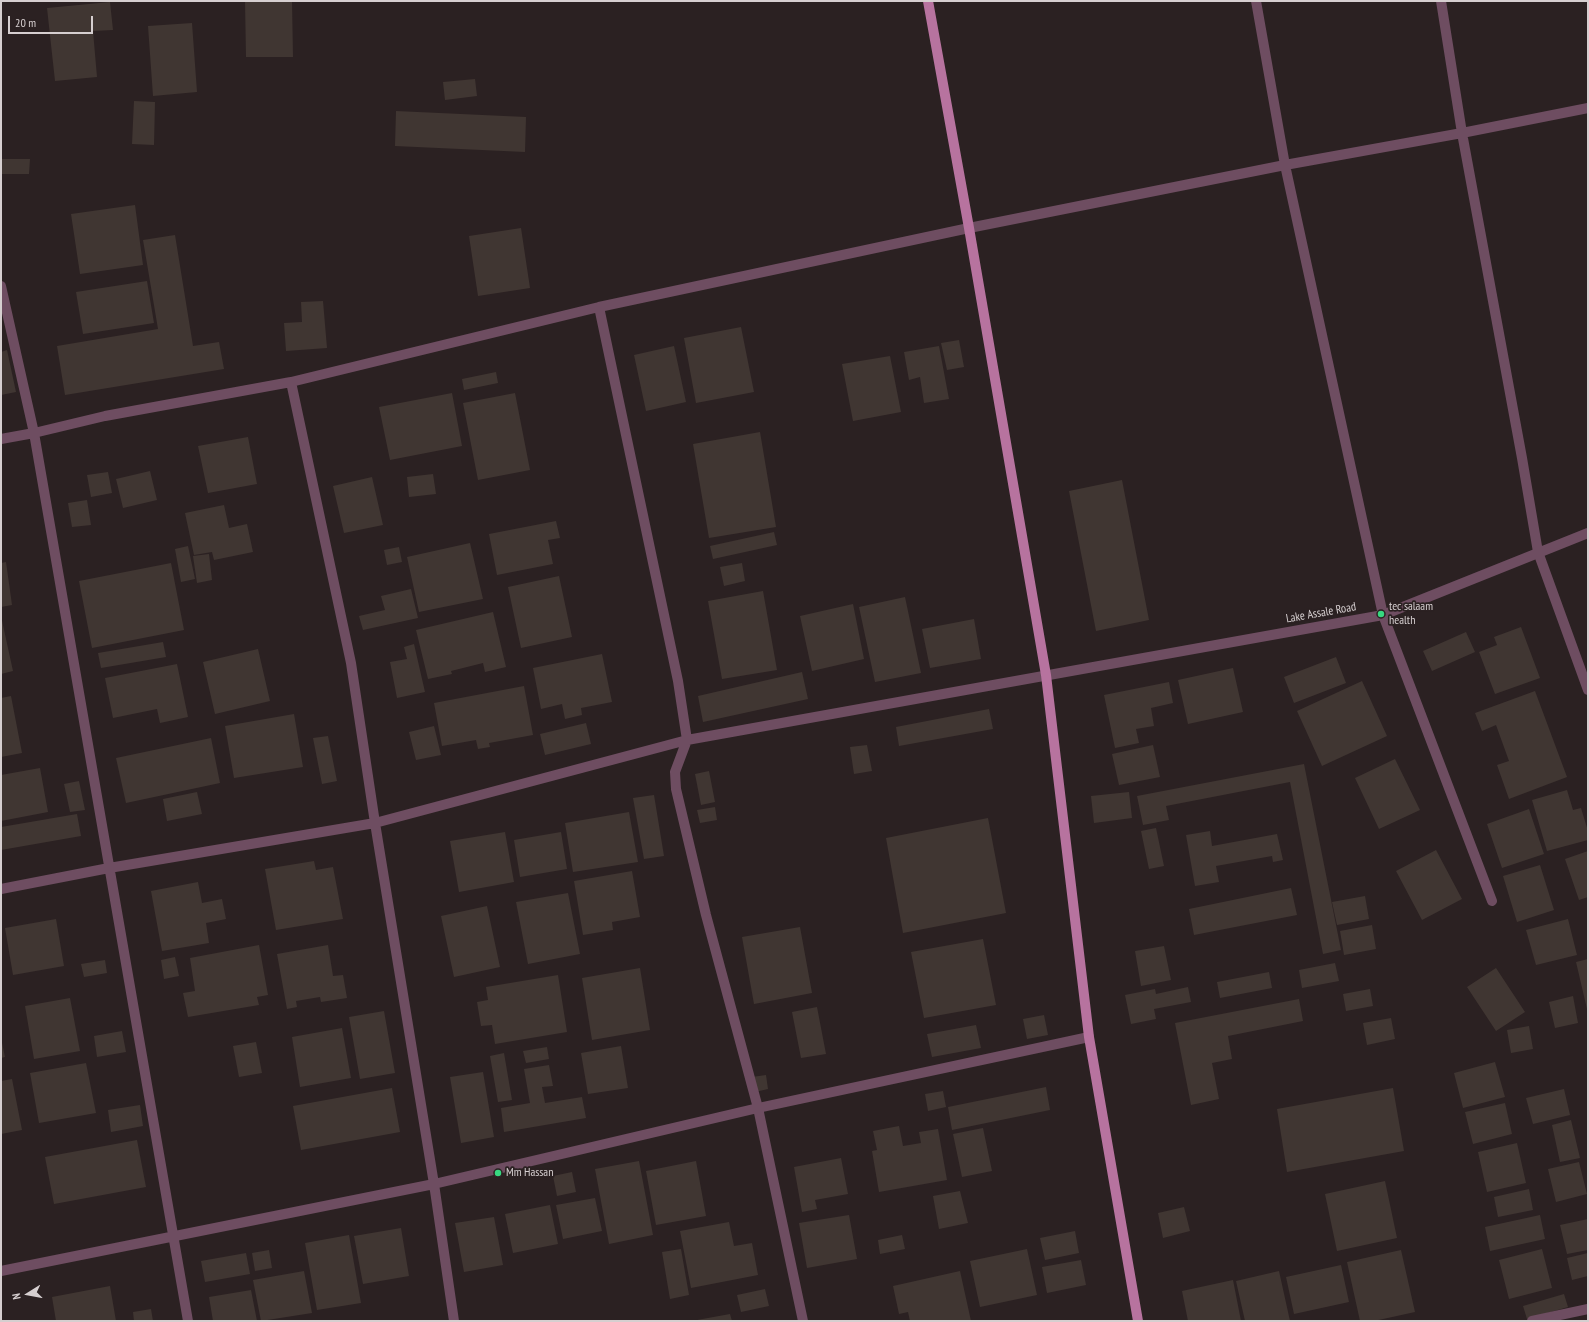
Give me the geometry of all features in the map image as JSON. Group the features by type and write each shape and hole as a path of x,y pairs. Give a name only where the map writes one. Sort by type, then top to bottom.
{"main road":[{"path":"928,1 969,228 1046,675 1089,1038 1138,1321"}],"street":[{"path":"1256,1 1284,165 1383,615 1492,901"},
{"path":"1441,1 1462,133 1538,552 1588,690"},
{"path":"1,439 34,433 105,416 291,382 599,307 969,228 1284,165 1462,133 1588,108"},
{"path":"1,286 34,433 188,1321"},
{"path":"599,307 678,682 687,740 675,772 676,789 706,915 758,1108 803,1321"},
{"path":"291,382 351,663 375,823 434,1184 454,1321"},
{"name":"Lake Assale Road","path":"1,889 110,868 375,823 687,740 1383,615 1588,533"},
{"path":"1,1271 434,1184 758,1108 1089,1038"},
{"path":"1532,1321 1588,1309"}],"building":[{"path":"245,1 292,1 293,57 246,57"},
{"path":"110,2 113,30 93,31 97,77 55,81 47,8"},
{"path":"192,23 197,92 153,96 148,26"},
{"path":"475,79 477,96 445,100 443,82"},
{"path":"134,101 155,102 154,145 132,144"},
{"path":"396,111 526,117 525,152 395,146"},
{"path":"1,159 30,159 29,174 1,174"},
{"path":"135,205 143,265 80,274 71,214"},
{"path":"521,228 530,288 478,296 469,236"},
{"path":"175,235 193,346 219,342 224,369 65,395 57,346 158,329 143,240"},
{"path":"147,281 154,323 83,334 76,292"},
{"path":"323,301 327,348 286,351 284,323 302,322 301,302"},
{"path":"741,327 754,392 696,403 684,338"},
{"path":"959,340 964,367 947,370 941,343"},
{"path":"674,346 686,402 646,411 634,355"},
{"path":"939,346 949,399 924,403 920,377 909,380 904,352"},
{"path":"7,350 16,392 1,395 1,352"},
{"path":"890,356 901,412 853,421 842,364"},
{"path":"496,372 498,383 464,390 462,379"},
{"path":"452,393 462,446 390,460 379,407"},
{"path":"515,393 530,470 478,480 463,403"},
{"path":"760,432 776,527 709,538 693,444"},
{"path":"248,437 257,484 208,493 198,446"},
{"path":"150,471 157,500 123,508 116,479"},
{"path":"108,472 112,493 91,497 87,475"},
{"path":"433,474 436,494 409,497 407,477"},
{"path":"372,477 383,525 344,533 333,486"},
{"path":"1122,480 1149,620 1096,631 1069,491"},
{"path":"87,500 91,525 72,527 68,503"},
{"path":"224,505 229,528 247,524 253,552 214,560 212,552 194,555 185,513"},
{"path":"556,521 560,538 548,540 553,564 497,575 489,534"},
{"path":"774,532 777,545 713,559 710,546"},
{"path":"470,543 483,599 419,612 407,557"},
{"path":"188,546 195,579 181,582 175,549"},
{"path":"399,547 402,562 387,565 384,550"},
{"path":"209,554 212,580 197,583 193,556"},
{"path":"6,562 12,605 1,607 1,563"},
{"path":"171,563 184,630 92,648 79,581"},
{"path":"742,563 745,581 724,586 720,567"},
{"path":"559,576 572,637 521,648 508,587"},
{"path":"411,589 418,618 363,630 359,616 385,610 381,596"},
{"path":"763,591 777,670 722,679 708,601"},
{"path":"905,597 921,673 875,682 859,607"},
{"path":"853,604 864,659 812,671 800,616"},
{"path":"493,612 506,667 485,672 483,663 451,671 452,674 428,679 416,630"},
{"path":"1,616 13,671 1,674"},
{"path":"974,619 981,659 930,668 922,629"},
{"path":"1521,627 1540,678 1495,694 1479,652 1497,645 1494,637"},
{"path":"1466,632 1475,652 1432,671 1423,651"},
{"path":"163,642 166,657 101,668 98,653"},
{"path":"414,644 425,692 397,698 390,662 407,659 404,647"},
{"path":"258,649 270,701 215,714 203,662"},
{"path":"602,654 612,702 581,708 582,715 565,719 562,704 541,709 533,668"},
{"path":"1336,657 1346,683 1294,703 1284,677"},
{"path":"177,664 188,717 160,723 157,709 113,718 105,678"},
{"path":"1233,668 1243,712 1188,724 1178,680"},
{"path":"802,672 808,699 703,722 698,696"},
{"path":"1362,681 1387,736 1322,766 1297,711"},
{"path":"1169,682 1173,703 1151,708 1154,726 1136,729 1139,743 1115,748 1104,695"},
{"path":"524,686 533,735 489,743 490,747 478,749 476,740 442,746 434,703"},
{"path":"1535,691 1567,777 1509,799 1497,765 1509,761 1496,725 1482,731 1475,713"},
{"path":"11,696 22,753 1,757 1,698"},
{"path":"989,709 993,729 899,746 896,727"},
{"path":"294,714 303,767 234,778 225,726"},
{"path":"586,723 591,744 545,755 540,734"},
{"path":"434,726 441,755 416,760 409,732"},
{"path":"328,736 337,781 322,784 313,738"},
{"path":"211,738 220,783 126,803 116,758"},
{"path":"867,745 872,771 854,774 850,747"},
{"path":"1153,745 1160,777 1119,785 1112,754"},
{"path":"1395,759 1420,810 1379,829 1355,778"},
{"path":"1304,764 1341,950 1323,954 1290,782 1166,806 1169,820 1143,825 1137,796"},
{"path":"40,768 48,812 1,821 1,775"},
{"path":"709,771 715,802 701,805 695,774"},
{"path":"79,781 85,810 70,812 64,784"},
{"path":"1567,790 1573,810 1581,808 1588,831 1588,840 1547,851 1532,800"},
{"path":"197,792 202,814 167,821 163,799"},
{"path":"1129,792 1132,818 1094,823 1091,796"},
{"path":"654,795 664,856 644,859 633,798"},
{"path":"715,807 717,820 700,823 697,810"},
{"path":"1529,809 1544,854 1502,868 1487,824"},
{"path":"629,812 638,862 573,872 565,823"},
{"path":"77,814 81,836 1,850 1,827"},
{"path":"988,818 1006,913 903,933 886,838"},
{"path":"1156,828 1164,866 1149,869 1141,831"},
{"path":"1210,831 1212,846 1277,834 1283,860 1273,862 1272,856 1216,866 1219,882 1195,886 1186,835"},
{"path":"505,832 514,882 459,892 450,841"},
{"path":"561,832 567,869 520,877 514,840"},
{"path":"1436,850 1462,899 1422,920 1396,871"},
{"path":"1588,851 1588,897 1579,900 1565,859"},
{"path":"314,861 316,870 333,867 343,919 276,930 265,869"},
{"path":"1540,865 1554,910 1517,922 1503,876"},
{"path":"632,871 640,917 612,922 613,930 583,935 574,881"},
{"path":"198,882 202,903 222,899 226,919 206,923 209,943 162,951 151,891"},
{"path":"1291,888 1297,915 1194,935 1189,909"},
{"path":"568,893 580,954 528,964 516,902"},
{"path":"1365,896 1369,919 1337,925 1332,902"},
{"path":"487,906 500,967 454,977 441,916"},
{"path":"56,919 64,966 13,975 5,928"},
{"path":"1568,919 1577,955 1536,965 1526,930"},
{"path":"1372,925 1376,949 1344,955 1340,931"},
{"path":"800,927 812,993 754,1004 742,937"},
{"path":"983,939 996,1005 924,1018 911,952"},
{"path":"259,945 268,995 257,997 259,1005 188,1017 183,993 195,991 190,958"},
{"path":"328,945 333,976 343,975 347,998 321,1002 320,997 296,1001 297,1007 287,1009 277,954"},
{"path":"1164,946 1171,980 1141,986 1135,951"},
{"path":"175,957 179,976 164,979 161,960"},
{"path":"1588,959 1588,1009 1587,1009 1576,962"},
{"path":"105,960 107,973 84,977 81,964"},
{"path":"1335,963 1339,981 1302,988 1299,970"},
{"path":"640,968 650,1030 592,1040 582,978"},
{"path":"1496,968 1525,1012 1496,1031 1467,987"},
{"path":"1269,972 1272,988 1220,998 1217,982"},
{"path":"558,975 567,1032 495,1044 492,1025 481,1026 477,1002 488,1000 486,987"},
{"path":"1188,987 1191,1002 1154,1009 1156,1019 1131,1024 1125,995 1155,989 1156,994"},
{"path":"1370,989 1373,1006 1346,1011 1343,994"},
{"path":"1573,996 1578,1023 1555,1028 1549,1002"},
{"path":"70,998 80,1051 34,1059 25,1006"},
{"path":"1299,999 1303,1021 1228,1036 1232,1059 1212,1063 1219,1099 1191,1105 1175,1023"},
{"path":"817,1007 826,1054 801,1058 792,1012"},
{"path":"384,1011 395,1073 360,1079 349,1017"},
{"path":"1044,1015 1048,1035 1027,1039 1023,1019"},
{"path":"1391,1018 1395,1039 1367,1045 1363,1023"},
{"path":"976,1025 981,1048 932,1057 927,1034"},
{"path":"1529,1026 1533,1049 1511,1053 1507,1030"},
{"path":"342,1028 351,1078 300,1087 292,1037"},
{"path":"122,1031 126,1052 97,1057 94,1036"},
{"path":"1,1038 5,1057 1,1058"},
{"path":"256,1042 262,1073 239,1077 233,1046"},
{"path":"621,1046 628,1088 588,1094 581,1053"},
{"path":"547,1047 549,1059 526,1063 523,1051"},
{"path":"504,1053 512,1100 498,1102 490,1056"},
{"path":"1495,1062 1505,1097 1463,1108 1454,1073"},
{"path":"86,1063 96,1113 39,1123 30,1073"},
{"path":"549,1065 553,1086 542,1087 545,1103 582,1097 586,1118 504,1132 501,1108 530,1103 524,1069"},
{"path":"483,1072 494,1137 461,1143 450,1077"},
{"path":"766,1075 768,1089 755,1092 752,1077"},
{"path":"12,1079 22,1130 1,1134 1,1081"},
{"path":"1046,1087 1050,1110 952,1130 948,1107"},
{"path":"392,1088 400,1132 301,1150 293,1106"},
{"path":"1393,1088 1404,1151 1287,1172 1277,1109"},
{"path":"1564,1089 1570,1115 1533,1124 1526,1098"},
{"path":"943,1091 946,1107 928,1111 925,1094"},
{"path":"1505,1103 1512,1134 1473,1144 1465,1112"},
{"path":"140,1105 143,1126 111,1132 108,1110"},
{"path":"1571,1120 1580,1158 1560,1162 1552,1125"},
{"path":"899,1126 903,1146 921,1143 919,1132 938,1129 947,1180 879,1192 872,1151 877,1150 873,1131"},
{"path":"983,1128 992,1171 962,1177 953,1134"},
{"path":"137,1140 146,1187 54,1204 45,1157"},
{"path":"1517,1143 1526,1183 1487,1192 1478,1152"},
{"path":"841,1158 848,1194 815,1200 817,1209 802,1212 794,1167"},
{"path":"639,1161 653,1235 609,1244 595,1169"},
{"path":"696,1161 706,1216 656,1225 646,1171"},
{"path":"1579,1162 1587,1194 1556,1202 1548,1169"},
{"path":"572,1172 576,1192 557,1196 553,1176"},
{"path":"1385,1181 1397,1238 1337,1251 1325,1194"},
{"path":"1529,1189 1533,1210 1498,1217 1494,1197"},
{"path":"960,1191 968,1223 939,1229 933,1196"},
{"path":"595,1198 602,1231 563,1239 556,1205"},
{"path":"550,1205 558,1244 513,1253 505,1214"},
{"path":"1184,1207 1190,1231 1163,1238 1158,1213"},
{"path":"849,1215 857,1259 807,1268 799,1223"},
{"path":"1540,1215 1545,1239 1490,1251 1485,1227"},
{"path":"494,1217 503,1265 464,1272 455,1223"},
{"path":"1588,1219 1588,1250 1567,1254 1560,1225"},
{"path":"729,1222 734,1246 752,1243 758,1275 691,1288 680,1231"},
{"path":"401,1228 409,1276 363,1284 354,1236"},
{"path":"1075,1231 1079,1253 1045,1260 1040,1238"},
{"path":"349,1235 361,1303 317,1310 305,1243"},
{"path":"902,1235 905,1249 880,1254 878,1240"},
{"path":"681,1249 689,1295 670,1299 662,1252"},
{"path":"1027,1249 1037,1295 980,1307 970,1261"},
{"path":"1542,1249 1552,1288 1509,1299 1499,1260"},
{"path":"269,1250 272,1268 255,1271 252,1253"},
{"path":"1401,1250 1415,1312 1374,1321 1360,1321 1347,1262"},
{"path":"246,1253 250,1274 205,1282 201,1261"},
{"path":"1588,1253 1588,1276 1572,1280 1567,1258"},
{"path":"1081,1260 1086,1285 1047,1293 1042,1267"},
{"path":"1341,1265 1349,1302 1294,1314 1286,1277"},
{"path":"304,1271 312,1313 261,1321 253,1280"},
{"path":"960,1271 971,1321 910,1321 908,1312 899,1314 893,1286"},
{"path":"1279,1271 1290,1321 1245,1321 1236,1281"},
{"path":"1233,1280 1241,1321 1188,1321 1182,1291"},
{"path":"110,1286 116,1321 56,1321 52,1297"},
{"path":"765,1289 769,1306 741,1312 737,1295"},
{"path":"251,1290 257,1321 213,1321 209,1297"},
{"path":"1564,1294 1568,1307 1527,1319 1523,1306"},
{"path":"151,1309 153,1321 134,1321 133,1312"},
{"path":"730,1314 732,1321 697,1321 697,1320"}],"place":[{"name":"tec salaam health","path":"1381,614"},
{"name":"Mm Hassan","path":"498,1173"}]}
